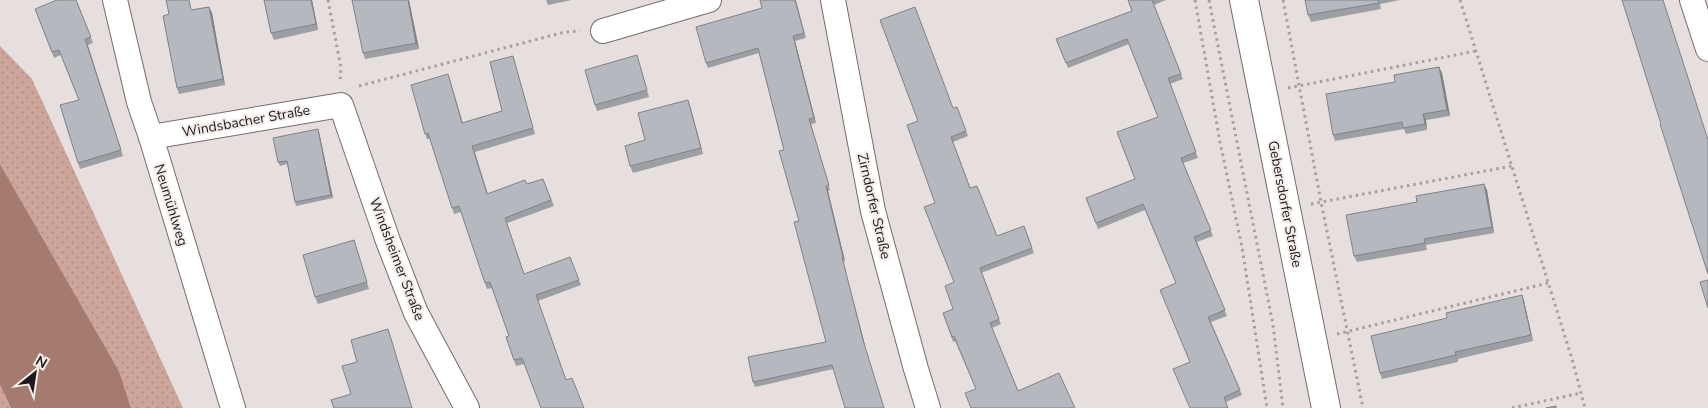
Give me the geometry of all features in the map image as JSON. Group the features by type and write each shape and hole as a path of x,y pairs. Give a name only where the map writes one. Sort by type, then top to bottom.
{"main road":[{"name":"Gebersdorfer Straße","path":"1244,0 1326,408"}],"street":[{"name":"Neumühlweg","path":"114,0 139,102 233,408"},
{"path":"602,31 709,0"},
{"name":"Zirndorfer Straße","path":"833,0 873,211 928,408"},
{"path":"1692,0 1708,50"},
{"name":"Windsbacher Straße","path":"151,137 340,98"},
{"name":"Windsheimer Straße","path":"340,98 388,241 416,313 467,408"}],"path":[{"path":"328,0 341,68 340,98 400,76 565,32"},
{"path":"1195,0 1220,142 1242,247 1267,408"},
{"path":"1209,0 1273,325 1283,408"},
{"path":"1282,0 1363,408"},
{"path":"1460,0 1585,408"},
{"path":"1263,93 1476,51"},
{"path":"1286,209 1512,166"},
{"path":"1312,340 1548,283"},
{"path":"1512,408 1581,393"}],"shaded area":[{"path":"0,46 32,79 183,408 131,408 119,371 0,164"},
{"path":"0,164 119,371 131,408 11,408 0,385"},
{"path":"0,385 11,408 0,408"}],"building":[{"path":"57,0 76,0 91,37 85,39 121,150 78,163 60,105 79,100 59,50 52,52 35,9"},
{"path":"166,0 189,0 191,10 209,7 223,79 177,88 163,16 169,14"},
{"path":"264,0 311,0 316,24 271,33"},
{"path":"352,0 408,0 416,43 363,53"},
{"path":"760,0 795,0 804,33 793,36 814,118 809,119 829,185 826,186 863,340 884,408 845,408 832,365 753,382 748,357 826,342 794,222 799,221 779,151 784,150 758,48 706,63 696,27 762,8"},
{"path":"1128,0 1152,0 1181,74 1168,78 1196,152 1181,158 1211,230 1194,237 1225,310 1208,317 1240,390 1224,397 1228,408 1190,408 1173,369 1190,362 1160,290 1176,283 1143,204 1096,223 1086,198 1135,179 1117,132 1158,117 1127,39 1066,63 1056,39 1132,11"},
{"path":"1305,0 1378,0 1379,3 1308,15"},
{"path":"1622,0 1663,0 1708,140 1708,274 1660,124"},
{"path":"915,7 953,108 957,107 966,131 951,137 970,188 977,186 997,236 1024,226 1032,248 980,268 999,319 990,323 1018,391 1059,373 1075,408 971,408 965,393 976,389 943,313 953,309 945,286 954,282 924,207 935,203 907,125 918,121 880,20"},
{"path":"637,55 647,90 595,105 585,70"},
{"path":"513,56 533,128 472,146 487,194 525,180 527,184 543,179 551,200 505,218 524,274 570,257 579,280 536,295 566,380 572,378 584,408 541,408 522,358 514,360 506,337 509,336 490,282 485,283 459,206 452,208 428,133 425,134 411,85 448,74 462,123 502,111 490,62"},
{"path":"1439,67 1447,110 1423,114 1425,124 1403,128 1402,122 1333,135 1326,94 1395,82 1394,75"},
{"path":"688,100 701,148 630,166 625,146 645,140 638,113"},
{"path":"318,129 331,195 295,202 287,161 278,162 273,138"},
{"path":"1484,184 1492,227 1424,239 1425,243 1354,256 1346,215 1417,202 1416,196"},
{"path":"354,240 367,282 315,297 303,255"},
{"path":"1708,280 1708,308 1700,282"},
{"path":"1522,295 1531,335 1455,352 1456,355 1380,373 1371,336 1447,318 1446,313"},
{"path":"388,329 412,408 334,408 331,400 351,394 342,366 357,362 351,340"}]}
